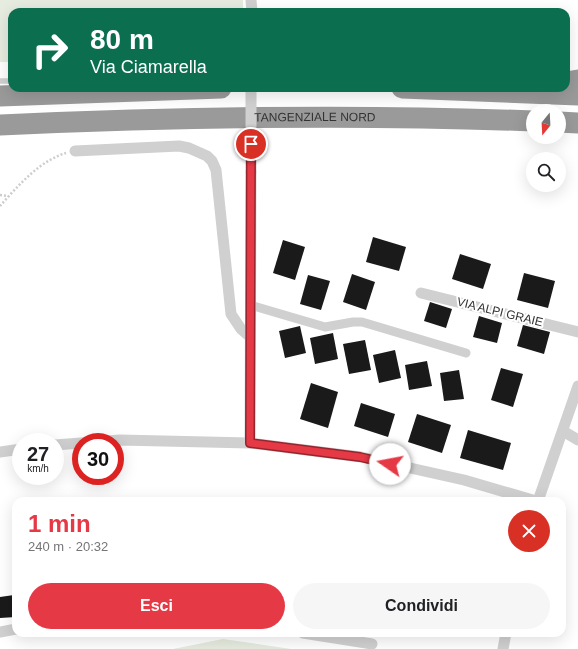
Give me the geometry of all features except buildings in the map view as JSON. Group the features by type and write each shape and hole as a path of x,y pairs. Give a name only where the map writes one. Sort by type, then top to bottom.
{"highway":[{"path":"0,96 85,92"},
{"path":"553,92 578,95"},
{"name":"TANGENZIALE NORD","path":"0,125 306,116 432,117 526,121"},
{"path":"566,122 578,123"}],"street":[{"path":"250,443 251,92"},
{"path":"75,151 179,146 196,150 212,161 216,170 231,314 241,329 250,337"},
{"name":"VIA ALPI GRAIE","path":"421,293 578,332"},
{"path":"250,305 324,327 352,322 362,322 466,353"},
{"path":"538,497 578,386"},
{"path":"562,431 578,440"},
{"path":"64,443 120,440 250,443 360,457 464,480 523,497"},
{"path":"0,452 12,450"},
{"path":"0,632 12,630"},
{"path":"334,637 372,642"},
{"path":"503,649 505,637"}],"path":[{"path":"0,206 46,162 56,156 75,151"},
{"path":"0,195 9,196"}],"shaded area":[{"path":"0,0 243,0 243,8 8,8 8,62 0,62"},
{"path":"223,639 291,649 173,649"}],"route":[{"path":"251,144 250,443 360,457 390,464"}]}
